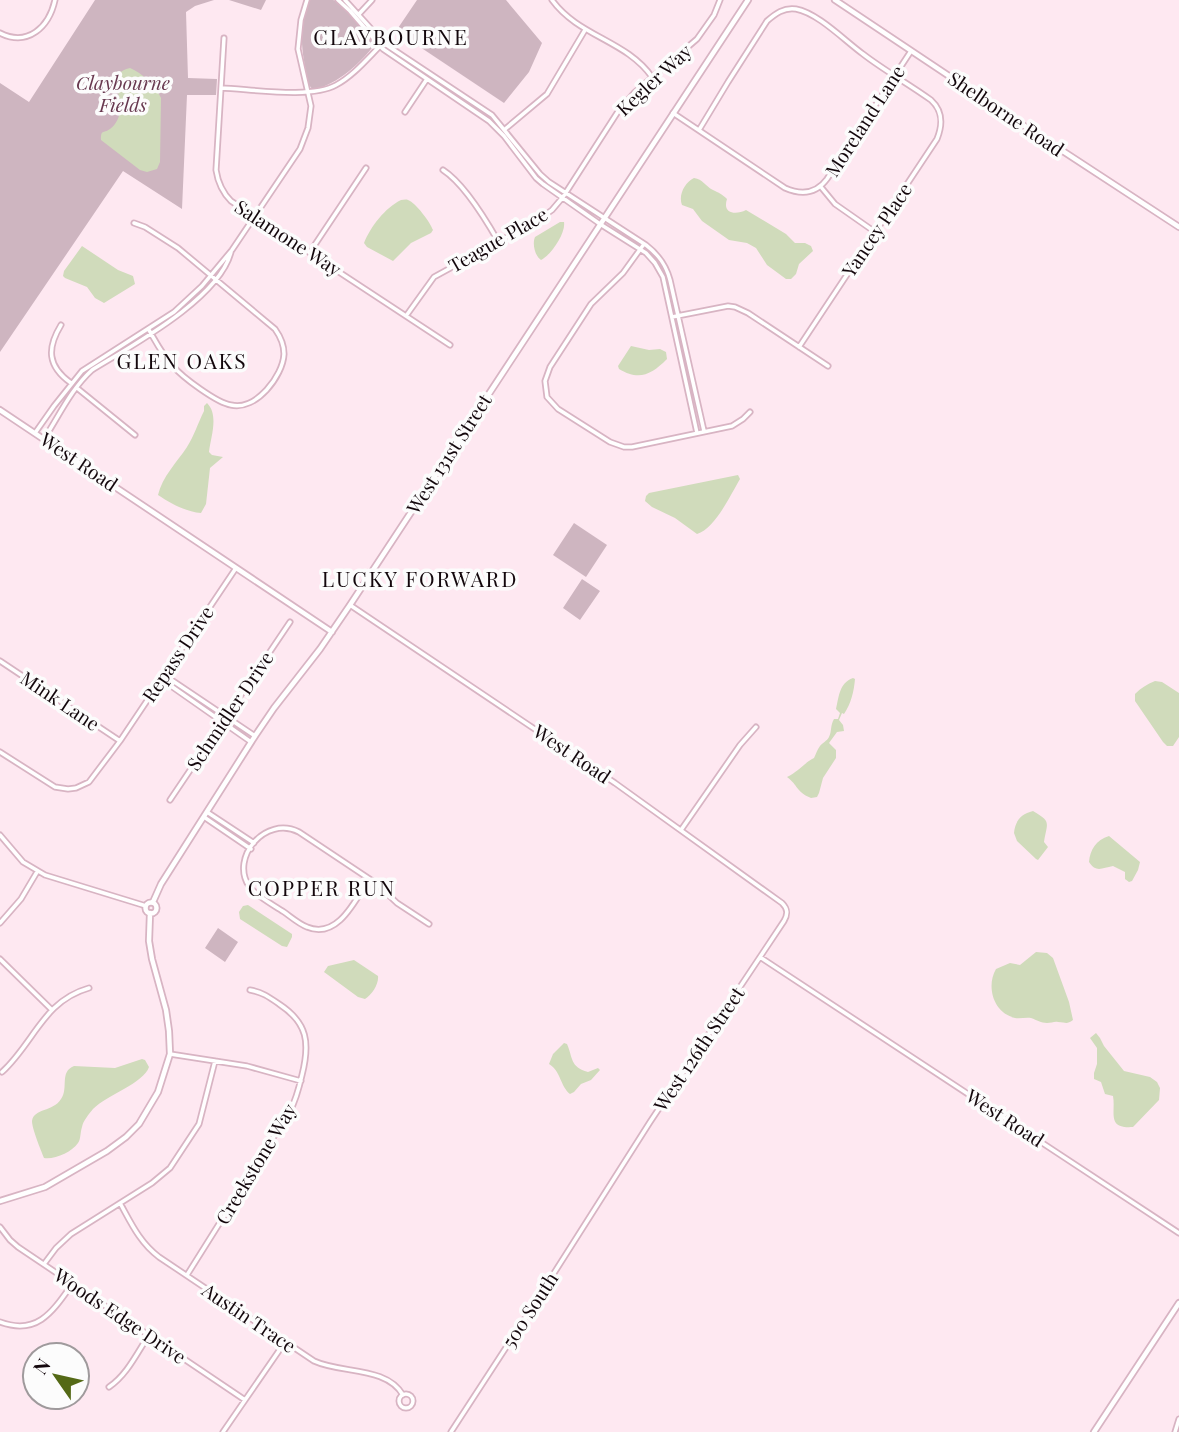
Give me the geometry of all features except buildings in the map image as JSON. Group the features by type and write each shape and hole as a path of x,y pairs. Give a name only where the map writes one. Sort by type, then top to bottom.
{"street":[{"path":"0,33 10,37 25,37 36,33 47,20 55,0"},
{"path":"35,433 82,372 174,312 189,299 232,250 304,141 311,113 299,48 300,20 307,0"},
{"path":"338,0 357,16"},
{"path":"345,0 381,44 492,115 536,178 604,218 658,255 667,269 704,431"},
{"path":"357,16 372,0"},
{"path":"552,0 570,20 635,57 652,77"},
{"name":"Kegler Way","path":"564,195 619,110 634,93 698,39 714,15 720,0"},
{"name":"Shelborne Road","path":"835,0 1178,228"},
{"name":"West 131st Street","path":"153,902 253,739 332,632 724,38 745,2"},
{"path":"699,130 767,21 775,14 791,8 804,11 827,26 894,76"},
{"path":"502,131 547,94 585,30"},
{"name":"Salamone Way","path":"224,38 217,177 225,195 450,345"},
{"path":"221,88 308,93 326,90 345,80 381,44"},
{"name":"Moreland Lane","path":"673,113 785,188 807,192 821,187 911,51"},
{"name":"Yancey Place","path":"799,347 937,139 942,122 938,108 931,100 894,76"},
{"path":"405,112 429,77"},
{"path":"310,252 366,168"},
{"path":"443,170 451,175 489,225 498,242"},
{"path":"821,187 835,204 876,232"},
{"path":"564,195 600,224 651,257 660,270 697,432"},
{"name":"Teague Place","path":"406,316 434,277 543,217 564,195"},
{"path":"134,223 178,248 263,318 280,336 284,356 281,366 260,397 244,406 230,405 221,402 180,373 148,329"},
{"path":"644,244 623,273 591,304 550,367 545,389 551,402 616,445 632,447 732,426 750,412"},
{"path":"44,439 76,387 92,370 151,334 192,303 215,279 232,250"},
{"path":"672,317 735,307 828,366"},
{"path":"61,325 52,342 51,354 58,373 135,435"},
{"name":"West Road","path":"0,410 332,632"},
{"name":"Repass Drive","path":"0,752 55,787 76,788 89,782 120,741 236,568"},
{"name":"West Road","path":"350,605 551,739 681,830 782,903 787,911"},
{"name":"Schmidler Drive","path":"170,800 290,622"},
{"name":"Mink Lane","path":"0,661 120,741"},
{"path":"162,677 225,716 253,739"},
{"path":"162,677 222,722 253,739"},
{"path":"681,830 740,745 756,727"},
{"path":"205,815 252,846"},
{"path":"369,879 344,918 331,927 308,928 254,892 248,885 244,864 252,846 269,830 278,827 290,828 377,884 397,903 429,924"},
{"path":"0,835 23,862 37,872 146,906"},
{"path":"0,923 21,899 37,872"},
{"path":"146,906 150,902 157,905 154,913 150,913"},
{"path":"0,1201 46,1187 107,1151 139,1124 150,1108 170,1054 166,1010 152,959 149,941 150,913 146,906"},
{"name":"West 126th Street","path":"609,1188 784,921 787,911"},
{"name":"West Road","path":"760,957 1179,1233"},
{"path":"0,959 52,1010"},
{"path":"2,1072 14,1061 52,1010 70,996 89,988"},
{"name":"Creekstone Way","path":"187,1275 290,1111 307,1055 306,1042 298,1021 261,992 250,990"},
{"path":"170,1054 247,1066 301,1081"},
{"path":"44,1264 79,1227 159,1179 170,1168 203,1114 215,1061"},
{"name":"500 South","path":"451,1432 609,1188"},
{"name":"Austin Trace","path":"120,1203 145,1245 159,1257 308,1357 327,1366 381,1376 395,1384 403,1395"},
{"name":"Woods Edge Drive","path":"0,1227 13,1243 245,1400"},
{"path":"0,1322 11,1326 35,1323 53,1311 73,1283"},
{"path":"1094,1432 1179,1303"},
{"path":"109,1387 124,1374 149,1335"},
{"path":"223,1432 285,1342"},
{"name":"Austin Trace","path":"408,1394 413,1399 410,1408 400,1405 403,1395 408,1394"},
{"path":"1175,1432 1179,1419"}],"green space":[{"name":"Claybourne Fields","path":"95,0 214,0 186,12 188,78 217,79 216,95 187,95 182,209 123,171 0,352 0,83 29,102"},
{"path":"229,0 266,0 261,10"},
{"path":"310,0 338,2 356,19 375,44 348,72 313,90 309,85 302,43 303,22"},
{"path":"417,0 506,0 542,43 529,72 504,103 396,31"},
{"path":"574,523 607,545 586,577 553,555"},
{"path":"582,579 600,591 580,620 563,608"},
{"path":"218,928 238,942 225,962 205,948"}],"shaded area":[{"path":"130,68 148,80 161,98 160,162 157,169 147,172 140,170 101,140 102,133 116,123 119,115 119,74"},
{"path":"694,178 725,197 726,208 731,212 746,210 786,234 795,243 811,246 813,251 799,264 796,274 791,279 786,279 767,265 756,248 747,243 729,240 702,221 693,209 682,205 683,189"},
{"path":"401,200 415,205 433,230 411,243 393,261 364,243 379,218"},
{"path":"564,222 564,227 560,238 549,254 541,260 535,250 535,237"},
{"path":"82,246 118,270 133,276 135,284 104,303 95,298 87,287 65,278 64,271"},
{"path":"631,346 649,350 660,349 666,352 667,359 650,372 639,375 626,373 618,366"},
{"path":"207,403 213,413 209,452 223,457 210,468 206,504 201,513 184,509 158,495 166,476 189,443"},
{"path":"738,475 740,479 722,510 704,531 697,534 645,501 649,493"},
{"path":"853,678 855,684 850,702 839,720 844,731 837,732 829,743 836,750 836,758 823,778 817,797 811,798 802,793 787,777 814,758 830,735 834,719 838,719 840,713 836,709 840,691 848,680"},
{"path":"1155,681 1162,682 1179,693 1179,737 1173,746 1167,746 1163,742 1135,701 1135,694"},
{"path":"1033,811 1047,823 1044,842 1048,847 1038,860 1017,841 1014,833 1019,819"},
{"path":"1109,836 1140,862 1132,881 1125,879 1125,872 1113,866 1097,869 1089,862 1094,846"},
{"path":"248,905 292,934 287,947 240,919 239,912 243,906"},
{"path":"1036,952 1047,953 1053,958 1073,1020 1066,1023 1045,1023 1031,1018 1015,1018 1001,1011 993,998 992,983 996,969 1010,963 1020,965"},
{"path":"354,960 378,976 375,989 365,999 358,997 324,972 328,966"},
{"path":"1096,1033 1124,1071 1150,1077 1160,1088 1159,1100 1133,1127 1125,1127 1116,1122 1113,1096 1105,1094 1101,1082 1094,1079 1097,1048 1090,1038"},
{"path":"564,1043 578,1067 588,1072 598,1068 600,1070 591,1080 581,1084 570,1094 549,1064 553,1054"},
{"path":"142,1059 149,1067 146,1073 93,1109 84,1122 80,1140 75,1146 58,1157 44,1158 35,1134 33,1117 61,1099 69,1069 74,1066 115,1068"}],"district":[{"name":"CLAYBOURNE","path":"391,38"},
{"name":"GLEN OAKS","path":"182,362"},
{"name":"LUCKY FORWARD","path":"420,580"},
{"name":"COPPER RUN","path":"322,889"}]}
